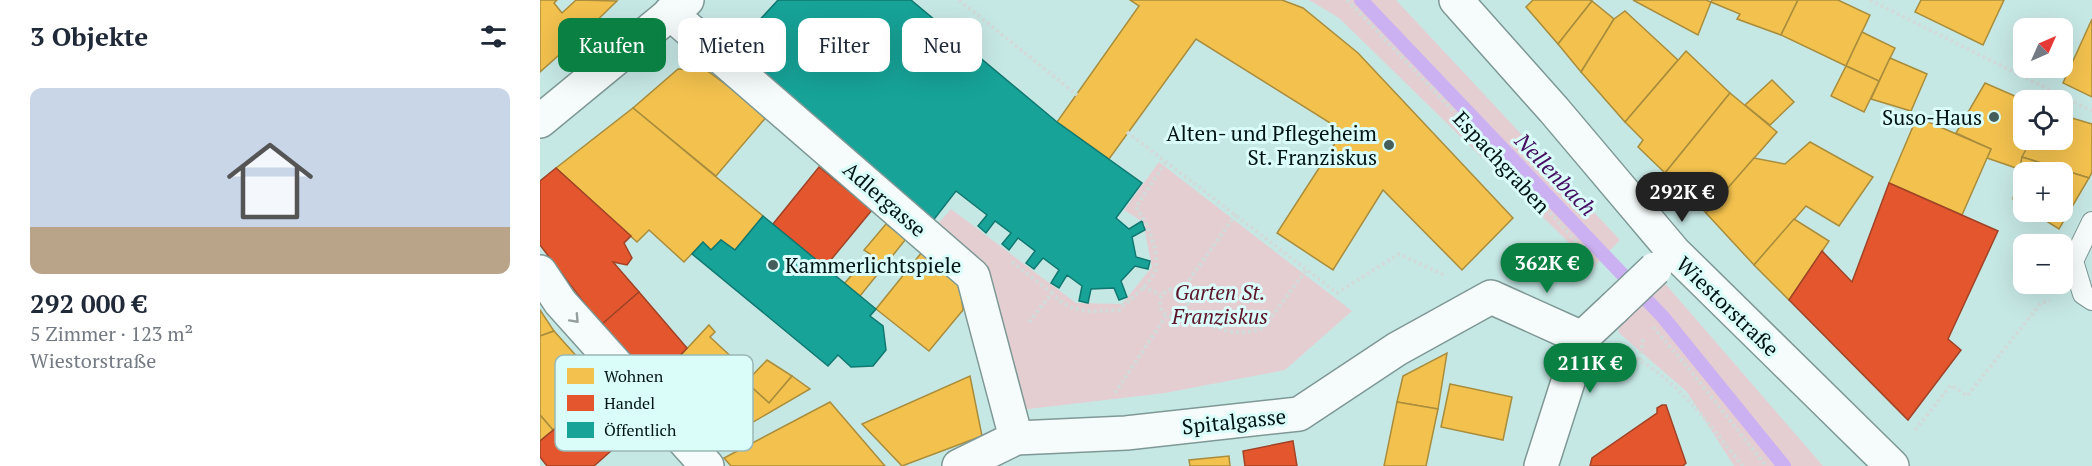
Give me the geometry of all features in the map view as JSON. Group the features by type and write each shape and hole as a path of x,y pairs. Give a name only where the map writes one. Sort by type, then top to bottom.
{"street":[{"name":"Wiestorstraße","path":"1456,0 1554,110 1664,261 1890,465"},
{"path":"540,121 679,6"},
{"name":"Adlergasse","path":"679,6 973,276 1016,438"},
{"path":"1541,466 1582,338 1664,261"},
{"path":"540,272 560,302 608,355"},
{"path":"1491,297 1582,338"},
{"name":"Spitalgasse","path":"959,466 1016,438 1126,433 1299,414 1397,349 1491,297"},
{"path":"694,451 707,466"}],"lane":[{"path":"2088,297 2073,261 2092,222"}],"path":[{"path":"959,0 1077,95"},
{"name":"Espachgraben","path":"1347,0 1535,196 1599,267"},
{"path":"1870,0 2092,111"},
{"path":"1127,132 1167,160 1337,292 1399,254 1491,297"},
{"path":"1025,327 1052,293 1062,304 1078,310 1119,309 1143,287 1156,269 1155,252 1146,221 1136,207 1167,160"},
{"path":"1182,290 1236,214"},
{"path":"1186,311 1218,329 1254,332 1264,327 1307,269"},
{"path":"1143,287 1161,295"},
{"path":"1170,289 1182,290 1188,300 1186,311 1177,317 1166,315 1159,307 1161,295 1170,289"},
{"path":"1890,465 1951,385 1967,396 2041,303 2088,297"},
{"path":"1108,394 1116,393 1166,315"},
{"path":"1645,319 1690,370 1766,466"},
{"path":"1582,338 1640,360 1648,366 1680,392 1743,466"}],"green space":[{"path":"1309,0 1396,0 1620,240 1594,267 1339,18"},
{"name":"Garten St. Franziskus","path":"1159,162 1352,311 1285,370 1165,393 1020,410 936,226 951,209 1076,303 1122,304 1152,267 1143,222 1124,210"},
{"path":"1662,280 1823,466 1734,466 1687,392 1619,333 1616,312"}],"building: Wohnen":[{"path":"540,0 557,0 554,3 562,13 576,0 617,1 599,18 558,18 558,56 540,72"},
{"name":"Alten- und Pflegeheim St. Franziskus","path":"1130,0 1282,0 1303,8 1358,53 1513,218 1462,270 1383,190 1333,270 1277,233 1343,131 1196,39 1109,159 1057,122 1139,6"},
{"path":"1533,0 1592,1 1558,44 1526,7"},
{"path":"1633,0 1706,0 1711,2 1698,35"},
{"path":"1712,0 1798,0 1781,35 1737,19 1740,14 1711,2"},
{"path":"1798,0 1838,0 1870,15 1846,66 1781,35"},
{"path":"1921,0 2004,0 1983,45 1915,12"},
{"path":"1592,1 1614,19 1581,72 1558,44"},
{"path":"1625,11 1678,60 1625,122 1581,72 1614,19"},
{"path":"2092,19 2092,97 2063,83 2065,78 2073,78 2073,61"},
{"path":"1862,32 1895,48 1879,81 1846,66"},
{"path":"1686,51 1730,93 1665,173 1638,147 1643,140 1625,122"},
{"path":"1890,58 1927,74 1911,111 1871,99"},
{"path":"1846,66 1879,81 1864,112 1831,96"},
{"path":"678,69 678,72 709,72 768,115 716,176 633,108"},
{"path":"1772,80 1794,102 1770,125 1745,105"},
{"name":"Suso-Haus","path":"1985,83 2013,95 2013,150 2027,150 2022,162 2013,162 2013,167 1987,158 1991,149 1956,133"},
{"path":"1730,93 1777,132 1706,213 1665,173"},
{"path":"633,108 763,216 735,250 721,240 711,250 703,242 684,262 649,230 637,242 556,168"},
{"path":"1917,117 1991,149 1962,215 1889,183"},
{"path":"2073,118 2092,124 2092,172 2089,178 2073,173 2073,162 2038,162 2022,157 2026,150 2073,150"},
{"path":"1810,142 1873,177 1839,226 1806,206 1754,265 1706,213 1754,158 1785,164"},
{"path":"2022,157 2038,162 2021,162"},
{"path":"2073,173 2089,178 2073,205"},
{"path":"1794,219 1829,241 1789,300 1754,265"},
{"path":"2048,222 2063,222 2059,229"},
{"path":"886,224 906,239 860,296 844,284 870,254 864,250"},
{"path":"922,252 960,286 963,310 929,351 876,309"},
{"path":"540,310 554,331 540,336"},
{"path":"709,325 715,332 710,337 729,355 681,355"},
{"path":"554,331 575,355 555,355 555,428 553,430 540,415 540,336"},
{"path":"1447,353 1438,409 1397,402 1403,376"},
{"path":"767,360 792,376 769,403 753,388 753,375"},
{"path":"792,376 810,389 753,422 753,388 769,403"},
{"path":"970,376 982,436 902,466 862,424"},
{"path":"1450,384 1512,397 1503,440 1441,427"},
{"path":"830,402 885,466 731,466 724,458 737,451 753,451 753,443"},
{"path":"1397,402 1438,409 1426,466 1384,466"},
{"path":"540,415 553,430 540,441"},
{"path":"1229,456 1230,466 1190,466 1189,460"}],"building: Handel":[{"path":"819,167 872,210 825,267 773,224"},
{"path":"556,168 631,236 624,243 632,258 627,265 613,262 639,292 601,325 540,245 540,181"},
{"path":"1889,183 1998,231 1948,339 1961,350 1908,420 1789,300 1822,251 1852,282"},
{"path":"639,292 687,348 681,355 628,355 601,325"},
{"path":"1666,405 1686,463 1683,466 1590,466 1592,458 1657,413 1657,408"},
{"path":"555,429 555,451 611,451 594,466 547,466 540,457 540,441"},
{"path":"1293,441 1297,466 1245,466 1243,451"}],"building: Öffentlich":[{"path":"778,0 911,0 933,18 902,18 902,72 982,72 982,59 1057,122 1142,183 1116,218 1129,229 1142,221 1145,230 1132,237 1136,257 1150,261 1148,269 1135,266 1121,281 1127,297 1119,300 1114,288 1091,289 1088,303 1079,301 1082,286 1067,275 1059,288 1051,283 1059,270 1043,258 1034,269 1026,263 1035,251 1018,238 1009,250 1002,244 1011,233 995,221 986,233 978,226 987,215 956,191 932,222 750,72 786,72 786,18 761,18"},
{"path":"763,216 876,309 870,316 883,326 886,350 873,366 851,367 838,355 828,366 692,254 703,242 711,250 721,240 735,250"}],"waterway":[{"name":"Nellenbach","path":"1361,0 1663,317 1784,466"}],"place":[{"name":"Suso-Haus","path":"1994,117"},
{"name":"Alten- und Pflegeheim St. Franziskus","path":"1389,145"},
{"name":"Kammerlichtspiele","path":"773,265"}]}
